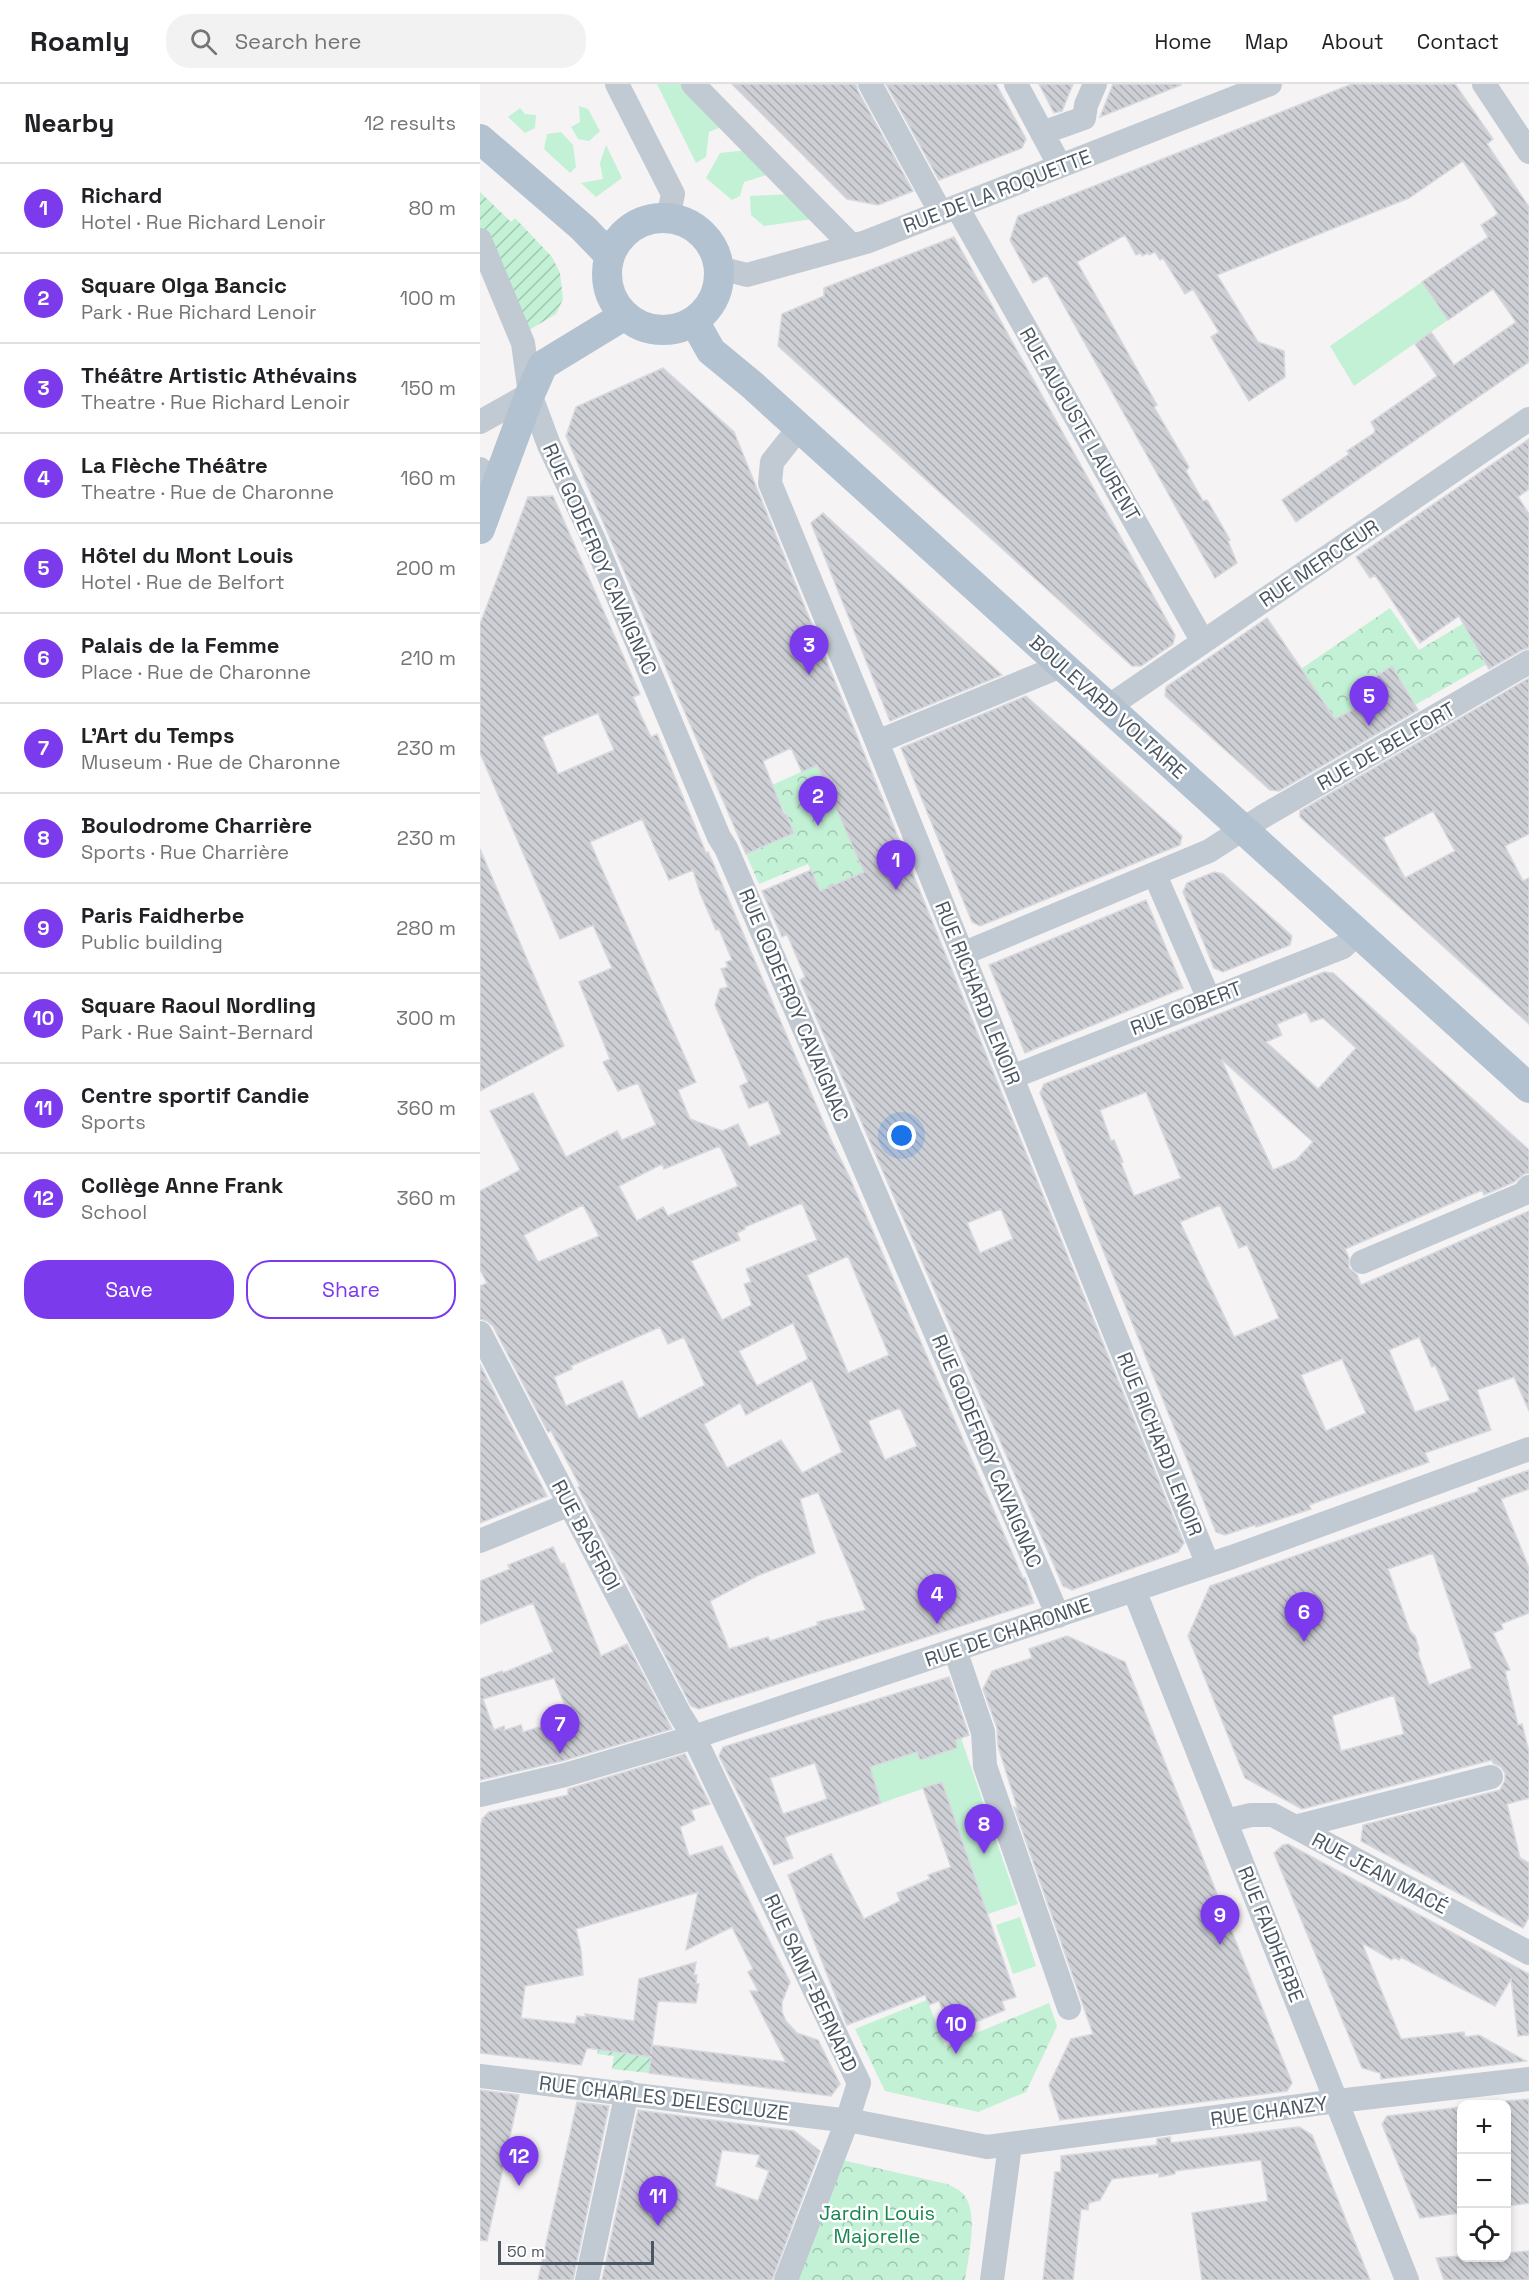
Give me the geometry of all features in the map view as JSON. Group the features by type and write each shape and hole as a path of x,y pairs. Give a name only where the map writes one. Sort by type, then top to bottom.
{"main road":[{"path":"480,139 583,228 610,256"},
{"path":"668,218 693,226 706,237 715,251 720,268 720,278 715,297 704,313 683,327 658,330 646,328 625,315 610,292 607,274 610,256 617,241 629,229 651,219 668,218"},
{"path":"480,529 488,477 543,365 625,315"},
{"name":"BOULEVARD VOLTAIRE","path":"694,321 711,351 1108,706 1529,1088"}],"street":[{"path":"617,84 673,194 668,218"},
{"path":"693,84 852,246"},
{"name":"RUE AUGUSTE LAURENT","path":"870,84 949,210 1203,642"},
{"path":"1016,84 1060,166"},
{"path":"1095,84 1086,105 1084,118 1100,152"},
{"name":"RUE DE LA ROQUETTE","path":"720,268 747,275 852,246 1100,152 1270,84"},
{"path":"1484,84 1529,152"},
{"path":"1042,134 1084,118"},
{"name":"RUE GODEFROY CAVAIGNAC","path":"480,240 523,343 530,394 549,445 594,540 719,837 735,867 1058,1616"},
{"path":"480,422 530,394"},
{"name":"RUE MERCŒUR","path":"1108,706 1529,419"},
{"name":"RUE RICHARD LENOIR","path":"799,428 772,462 770,483 877,742 1208,1565"},
{"name":"RUE DE BELFORT","path":"962,954 1209,851 1262,817 1529,663"},
{"path":"877,742 1061,666"},
{"path":"1155,875 1209,999"},
{"name":"RUE GOBERT","path":"1012,1077 1343,947 1357,933"},
{"path":"1362,1262 1523,1194 1529,1187"},
{"name":"RUE BASFROI","path":"480,1333 679,1713 694,1737"},
{"name":"RUE DE CHARONNE","path":"480,1796 565,1775 694,1737 1208,1565 1529,1449"},
{"path":"480,1541 570,1504"},
{"name":"RUE FAIDHERBE","path":"1134,1590 1407,2280"},
{"path":"955,1650 983,1732 985,1766 1069,2008"},
{"name":"RUE SAINT-BERNARD","path":"694,1737 859,2083 847,2121 786,2280"},
{"path":"1295,1827 1491,1777"},
{"name":"RUE JEAN MACÉ","path":"1226,1821 1251,1815 1273,1815 1529,1953"},
{"name":"RUE CHARLES DELESCLUZE","path":"480,2076 627,2092 847,2121"},
{"name":"RUE CHANZY","path":"1010,2145 1337,2101 1529,2079"},
{"path":"586,2280 627,2092"},
{"path":"847,2121 987,2147 1010,2145 992,2280"}],"green space":[{"path":"657,84 681,84 723,126 709,132 706,157 696,163"},
{"path":"579,106 588,109 600,131 589,141 578,139 571,127 580,122"},
{"path":"520,108 525,114 536,115 535,128 525,133 508,117"},
{"path":"561,132 573,145 576,167 570,173 544,149 547,134"},
{"path":"606,145 622,178 596,197 581,183 603,179 600,163"},
{"path":"747,150 770,174 744,182 740,196 732,200 706,178 720,153"},
{"path":"480,192 511,222 515,218 552,257 560,273 563,299 556,314 524,333 480,232"},
{"path":"790,194 813,219 764,226 751,215 750,196"},
{"path":"1422,282 1448,320 1354,386 1330,346"},
{"path":"1390,608 1419,650 1464,623 1487,664 1415,705 1392,666 1371,679 1379,696 1336,719 1301,669"},
{"path":"817,765 864,872 820,891 808,864 759,884 746,854 794,833 772,785"},
{"path":"961,1738 1018,1904 988,1914 942,1782 876,1805 864,1769"},
{"path":"1020,1917 1036,1966 1013,1974 996,1925"},
{"path":"927,2000 945,2046 1049,2003 1057,2026 1026,2092 978,2112 885,2091 855,2029"},
{"path":"598,2050 651,2057 649,2073 612,2069 614,2056 597,2054"},
{"name":"Jardin Louis Majorelle","path":"842,2160 947,2184 960,2191 966,2198 972,2220 965,2280 797,2280"}],"building":[{"path":"732,84 856,84 913,191 878,205 847,199"},
{"path":"886,84 996,84 1026,139 1022,148 939,180"},
{"path":"1039,84 1073,84 1062,111 1054,113"},
{"path":"1113,84 1181,84 1181,85 1100,117"},
{"path":"1352,84 1455,84 1493,139 1487,144 1529,207 1529,362 1296,522 1282,500 1349,454 1347,451 1374,433 1371,422 1437,376 1415,344 1431,332 1454,365 1516,322 1493,289 1448,320 1422,282 1488,237 1481,225 1498,214 1463,161 1409,198 1217,275 1258,342 1284,351 1285,377 1249,401 1211,337 1219,332 1193,289 1185,294 1163,258 1160,260 1155,252 1149,255 1148,253 1142,256 1141,253 1136,255 1125,235 1077,262 1157,405 1154,407 1189,467 1186,471 1203,501 1207,500 1230,540 1228,541 1237,563 1215,578 1047,275 1033,283 1010,240 1018,216"},
{"path":"954,237 1175,635 1173,644 1141,666 1132,666 778,346 782,314 824,296 824,288"},
{"path":"663,368 734,432 1184,1543 1178,1552 1072,1590 1063,1586 800,980 805,977 787,934 782,937 762,891 811,870 820,891 864,872 817,765 802,772 791,748 763,761 794,833 746,854 566,436 576,407","holes":["1001,1209 1013,1239 980,1253 967,1223"]},
{"path":"1529,439 1529,489 1518,497 1529,514 1529,648 1489,669 1459,616 1420,643 1375,575 1370,578 1356,557"},
{"path":"553,496 640,694 633,697 642,718 651,737 657,734 706,853 708,852 714,865 832,1142 849,1176 1034,1603 699,1709 691,1706 578,1487 580,1486 551,1431 548,1432 493,1326 480,1319 480,1286 487,1283 480,1270 480,1191 520,1170 490,1111 533,1093 566,1157 617,1131 622,1140 656,1125 638,1083 618,1091 603,1062 610,1059 579,982 612,968 593,925 560,939 480,753 480,624 528,497","holes":["598,713 614,750 558,774 542,737","642,819 669,880 693,870 716,930 719,929 732,960 726,962 728,967 721,969 728,987 720,989 715,1005 748,1082 740,1086 749,1108 768,1101 781,1134 749,1147 738,1124 722,1131 690,1119 678,1090 696,1082 590,842","720,1146 738,1186 668,1216 663,1207 637,1221 619,1186 662,1164 664,1169","802,1203 817,1240 746,1269 751,1282 744,1284 752,1305 722,1320 691,1261 740,1240 737,1233 745,1227","583,1205 599,1236 538,1262 524,1235","848,1256 889,1355 848,1373 807,1275","793,1323 808,1359 757,1386 739,1351","660,1327 668,1344 684,1337 705,1385 639,1419 622,1381 566,1406 554,1377 572,1369 571,1366","812,1380 842,1452 802,1473 781,1440 727,1468 704,1424 740,1403 746,1415","900,1408 917,1446 885,1460 868,1421","818,1492 866,1610 817,1622 818,1625 770,1641 768,1637 729,1649 710,1601 757,1576 815,1553 800,1499"]},
{"path":"823,513 1002,675 890,721 811,523"},
{"path":"1267,618 1335,719 1379,696 1371,679 1392,666 1418,710 1279,791 1270,790 1165,696 1166,687"},
{"path":"1529,678 1529,834 1505,846 1523,881 1529,878 1529,1024 1300,817 1300,811","holes":["1433,811 1455,851 1405,878 1383,838"]},
{"path":"1026,696 1182,836 1180,845 980,926 972,922 901,748"},
{"path":"480,849 564,1046 480,1091"},
{"path":"1214,872 1223,874 1292,936 1290,945 1223,972 1214,968 1183,892 1187,883"},
{"path":"1146,900 1183,988 1025,1053 989,965"},
{"path":"1324,972 1333,973 1529,1150 1529,1173 1514,1182 1484,1195 1482,1190 1345,1249 1349,1258 1349,1268 1357,1275 1361,1285 1529,1211 1529,1411 1514,1377 1477,1390 1491,1430 1425,1453 1429,1462 1309,1505 1311,1509 1225,1535 1216,1532 1040,1093 1044,1084","holes":["1306,1012 1311,1022 1323,1018 1356,1048 1318,1089 1266,1042 1282,1035 1277,1024","1221,1059 1313,1142 1296,1160 1273,1170","1146,1092 1181,1178 1134,1196 1114,1140 1111,1141 1100,1110","1220,1205 1239,1248 1247,1245 1279,1318 1234,1337 1180,1222","1419,1337 1432,1367 1435,1365 1450,1400 1415,1412 1389,1350","1342,1359 1366,1413 1326,1431 1301,1375"]},
{"path":"480,1364 547,1496 480,1523"},
{"path":"1529,1470 1529,1489 1501,1499 1529,1568 1529,1613 1501,1624 1503,1629 1493,1633 1510,1670 1505,1671 1518,1725 1522,1724 1529,1752 1529,1798 1507,1804 1520,1858 1529,1863 1529,1917 1523,1928 1361,1841 1363,1825 1500,1790 1505,1780 1505,1773 1501,1767 1492,1760 1302,1809 1245,1778 1188,1636 1210,1586 1479,1491 1478,1488","holes":["1433,1553 1472,1668 1429,1685 1418,1654 1419,1649 1415,1636 1410,1631 1388,1569","1394,1695 1404,1734 1341,1751 1332,1716"]},
{"path":"553,1547 561,1564 564,1563 601,1656 627,1644 672,1729 562,1761 480,1780 480,1679 502,1671 503,1673 553,1652 533,1603 480,1624 480,1581 510,1569 508,1565","holes":["554,1678 570,1718 523,1732 521,1725 505,1730 504,1726 494,1730 483,1699"]},
{"path":"1067,1636 1125,1662 1292,2083 1287,2091 1060,2120 1049,2085 1071,2039 1093,2034 1014,1807 1018,1810 998,1746 997,1728 983,1689 992,1671 1032,1658 1029,1649"},
{"path":"949,1677 969,1735 956,1740 957,1748 920,1760 917,1752 870,1767 881,1803 785,1837 793,1858 774,1865 719,1756 723,1747","holes":["815,1763 827,1799 783,1814 770,1778"]},
{"path":"685,1754 710,1804 691,1810 695,1820 680,1827 689,1856 722,1846 790,1982 782,2002 782,2012 786,2021 797,2033 818,2040 840,2084 831,2096 649,2073 651,2057 587,2048 581,2065 480,2053 480,1830 482,1819 489,1812 568,1795 568,1789","holes":["698,1892 686,1950 732,1927 753,1969 748,1972 758,1991 750,1991 786,2062 652,2045 658,2001 696,2003 699,1984 696,1984 697,1975 694,1975 696,1962 639,1979 634,2021 585,2014 586,2017 577,2016 575,2024 521,2018 525,1986 583,1975 576,1929"]},
{"path":"942,1782 1016,1997 1002,2001 1005,2010 951,2032 939,2001 929,2005 925,1995 847,2025 788,1875 831,1854 864,1919 900,1901 897,1893 930,1879 928,1875 951,1867 923,1788"},
{"path":"1288,1844 1529,1974 1529,2035 1518,2036 1511,1979 1495,2006 1401,1957 1399,1960 1394,1957 1392,1960 1362,1943 1401,2039 1464,2032 1465,2037 1479,2035 1526,2061 1381,2079 1380,2073 1362,2068 1274,1853 1283,1845"},
{"path":"480,2090 519,2095 487,2241 480,2240"},
{"path":"1529,2099 1529,2203 1511,2205 1511,2154 1511,2101"},
{"path":"577,2102 609,2106 573,2280 538,2280"},
{"path":"1457,2107 1457,2213 1420,2218 1382,2124 1387,2116"},
{"path":"638,2110 794,2131 820,2151 772,2280 602,2280","holes":["722,2150 760,2155 756,2166 769,2171 758,2201 715,2186"]},
{"path":"1299,2127 1312,2135 1370,2280 1202,2280 1192,2213 1268,2201 1261,2160 1175,2171 1175,2174 1159,2177 1159,2173 1112,2179 1100,2200 1089,2203 1088,2210 1081,2209 1073,2280 1043,2280 1055,2172 1061,2172 1061,2156 1157,2145 1157,2139 1170,2137 1171,2143"},
{"path":"1529,2251 1529,2280 1444,2280 1436,2258 1457,2256 1457,2262 1511,2262 1511,2253"}],"place":[{"name":"Théâtre Artistic Athévains","path":"809,675"},
{"name":"Hôtel du Mont Louis","path":"1369,726"},
{"name":"Square Olga Bancic","path":"818,826"},
{"name":"Richard","path":"896,890"},
{"name":"La Flèche Théâtre","path":"937,1624"},
{"name":"Palais de la Femme","path":"1304,1642"},
{"name":"L’Art du Temps","path":"560,1754"},
{"name":"Boulodrome Charrière","path":"984,1854"},
{"name":"Paris Faidherbe","path":"1220,1945"},
{"name":"Square Raoul Nordling","path":"956,2054"},
{"name":"Collège Anne Frank","path":"519,2186"},
{"name":"Centre sportif Candie","path":"658,2226"}]}
